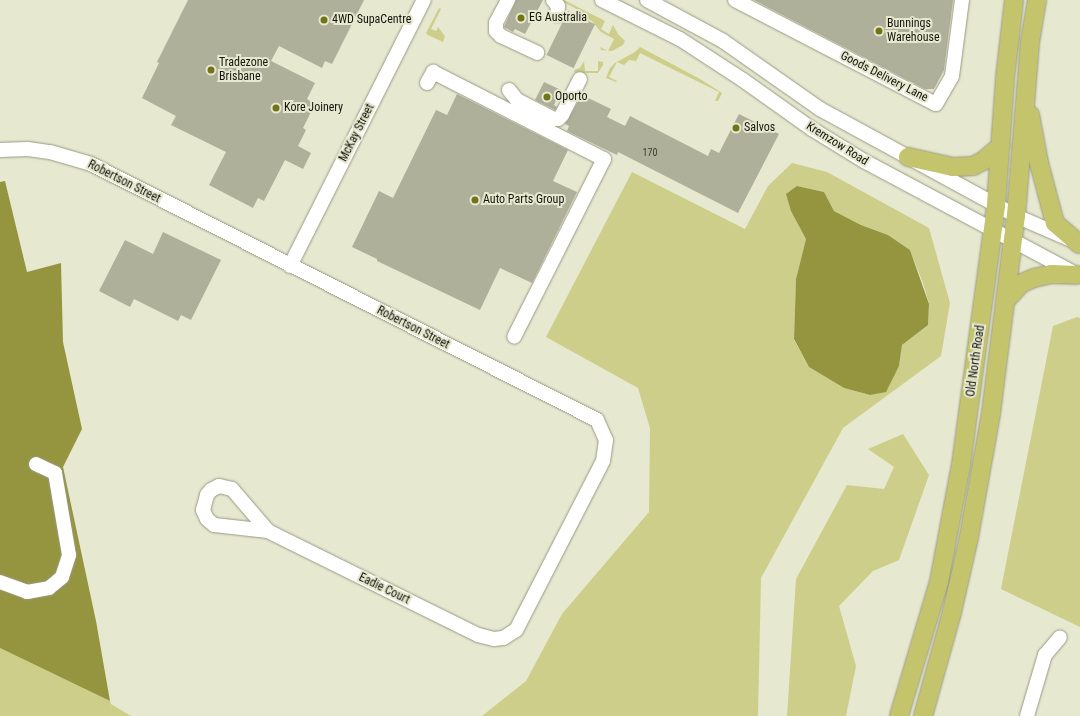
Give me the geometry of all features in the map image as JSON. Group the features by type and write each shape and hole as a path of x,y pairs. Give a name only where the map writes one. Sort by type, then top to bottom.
{"main road":[{"name":"Old North Road","path":"899,716 939,582 951,523 972,392 993,230 1001,146 1005,78 1014,0"},
{"name":"Old North Road","path":"923,716 952,612 970,537 991,412 1016,216 1030,42 1037,0"},
{"path":"1026,92 1039,163 1054,223 1080,244"},
{"path":"908,157 953,168 973,166 983,161 1001,146"},
{"path":"1006,300 1022,283 1034,278 1052,274 1079,275"}],"street":[{"name":"McKay Street","path":"290,266 424,0"},
{"path":"508,0 496,23 496,30 501,36 537,53"},
{"path":"553,0 558,6 557,15"},
{"name":"Kremzow Road","path":"602,0 680,39 743,80 812,129 864,161 949,208 1079,275"},
{"name":"Kremzow Road","path":"647,0 723,41 820,109 1016,216 1080,244"},
{"name":"Goods Delivery Lane","path":"735,0 936,104 952,76 962,0"},
{"path":"427,83 433,72 604,159 514,337"},
{"path":"509,90 517,100 554,119 558,119 562,115 580,79"},
{"name":"Robertson Street","path":"0,150 50,152 91,164 597,420 606,440 603,461 516,630 503,638"},
{"path":"0,582 27,592 49,588 62,577 69,555 55,473 36,464"},
{"name":"Eadie Court","path":"268,531 478,635 494,639 503,638"},
{"path":"1027,716 1045,655 1060,638"}],"green space":[{"path":"559,0 564,0 605,21 601,29 609,34 613,25 618,34 625,41 623,45 612,51 608,51 614,39 601,32 592,21 580,15 581,13 575,8"},
{"path":"439,8 441,9 431,29 436,31 438,27 445,36 443,42 426,33"},
{"path":"640,47 700,79 722,93 718,101 715,101 719,92 640,53 636,61 629,60 624,65 617,62 609,77 617,81 616,82 606,78 610,68 615,63 635,52"},
{"path":"584,61 585,71 598,71 598,61 603,62 603,65 598,73 575,73 574,70 580,68"},
{"path":"792,163 827,172 929,228 950,303 941,356 843,428 761,578 758,716 482,716 526,681 562,614 649,512 650,428 638,388 546,337 632,172 745,229 768,186","holes":["797,186 824,192 834,211 861,225 888,235 910,250 929,303 928,325 902,345 899,366 870,395 844,388 809,367 794,340 796,279 806,239"]},
{"path":"1077,317 1080,318 1080,627 1001,589 1053,326"},
{"path":"903,434 929,475 899,560 873,571 839,606 856,666 846,716 787,716 796,579 847,485 884,489 894,467 868,449"},
{"path":"0,648 110,701 111,704 131,716 0,716"}],"shaded area":[{"path":"5,181 27,272 61,263 63,342 82,429 63,467 96,621 110,701 0,648 0,182"},
{"path":"797,186 824,192 834,211 861,225 888,235 910,250 929,304 928,325 902,345 899,366 886,392 870,395 844,388 809,367 794,339 796,279 806,239 791,211 786,194"}],"building":[{"path":"188,0 364,0 332,64 325,61 322,68 279,46 271,61 315,83 307,99 315,104 303,128 306,130 298,146 311,153 303,169 285,160 264,201 258,198 253,208 209,185 226,152 171,125 176,116 142,98 159,63 157,62"},
{"path":"516,0 543,0 525,34 515,29 513,32 504,27"},
{"name":"Bunnings Warehouse","path":"754,0 953,0 944,70 934,89 925,89"},
{"path":"568,11 595,24 573,68 547,55"},
{"name":"Oporto","path":"544,82 561,90 554,105 557,107 555,110 535,100"},
{"name":"Auto Parts Group","path":"457,94 568,150 553,181 577,192 532,283 500,268 480,310 377,261 377,259 352,247 379,191 393,198 436,110 447,115"},
{"path":"582,95 611,109 607,117 625,126 630,116 708,156 711,149 719,153 739,114 779,134 738,213 618,152 617,155 567,131 569,126 565,124"},
{"path":"163,232 221,260 191,320 181,315 178,321 134,299 130,307 99,291 125,240 153,254"}],"place":[{"name":"EG Australia","path":"521,18"},
{"name":"4WD SupaCentre","path":"324,20"},
{"name":"Bunnings Warehouse","path":"879,31"},
{"name":"Tradezone Brisbane","path":"211,70"},
{"name":"Oporto","path":"547,97"},
{"name":"Kore Joinery","path":"276,108"},
{"name":"Salvos","path":"736,128"},
{"name":"Auto Parts Group","path":"475,200"}]}
